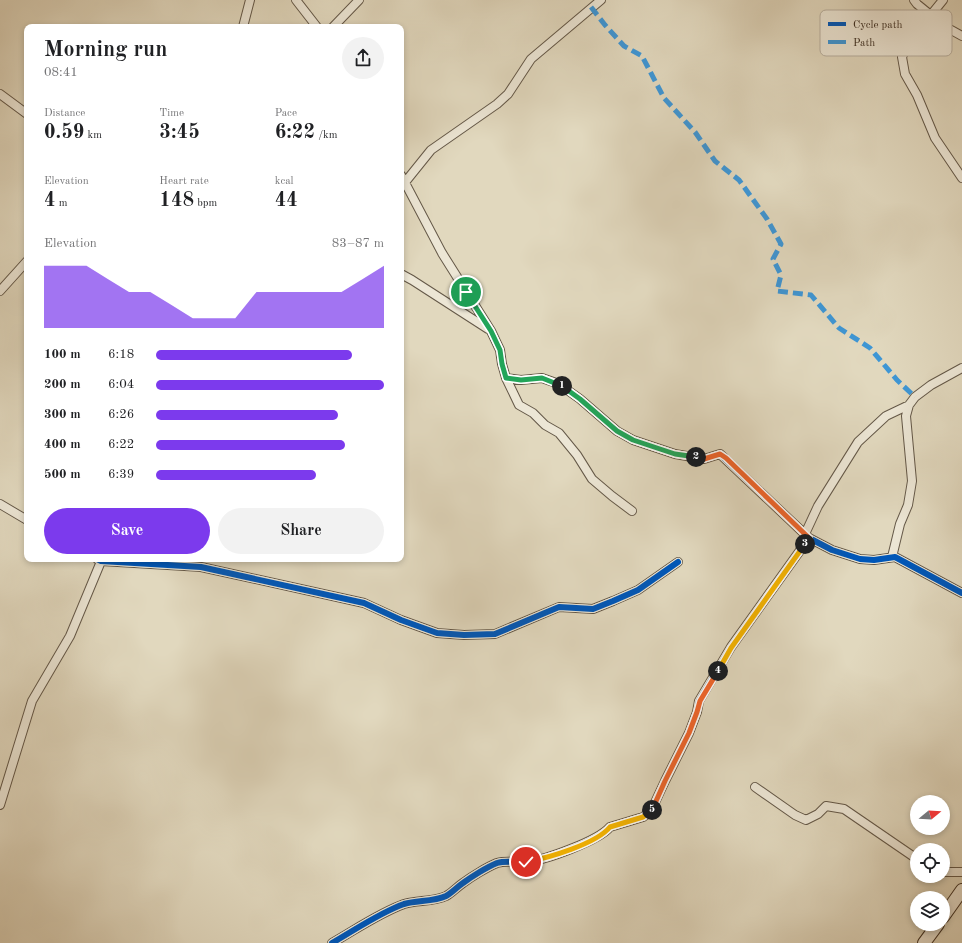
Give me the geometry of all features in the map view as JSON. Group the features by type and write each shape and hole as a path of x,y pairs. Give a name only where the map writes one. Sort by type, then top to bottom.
{"street":[{"path":"244,24 250,0"},
{"path":"296,0 315,24"},
{"path":"335,24 359,0"},
{"path":"404,180 431,150 497,104 508,94 532,58 601,0"},
{"path":"914,0 925,10"},
{"path":"935,10 943,0"},
{"path":"952,30 962,36"},
{"path":"902,56 905,74 917,95 935,138 962,178"},
{"path":"0,94 24,112"},
{"path":"404,186 442,253 491,331 500,350 506,378 519,405 533,414 545,425 559,433 577,455 592,479 632,511"},
{"path":"0,292 24,264"},
{"path":"404,276 491,331"},
{"path":"332,943 389,911 405,904 436,900 446,896 468,879 496,864 512,861 526,862 545,858 587,843 607,831 610,827 647,815 652,811 689,733 703,694 731,648 807,536 818,506 858,442 886,416 909,404 915,397 932,385 962,368"},
{"path":"506,378 521,380 542,378 559,384 580,399 617,431 633,440 675,454 704,459 720,454 726,458 807,536 832,550 860,559 874,560 895,557 962,593"},
{"path":"892,557 900,524 908,505 912,481 906,416 909,404"},
{"path":"0,504 24,518"},
{"path":"0,805 32,701 70,636 99,562"},
{"path":"129,562 201,567 364,603 401,620 437,633 464,635 495,634 559,608 593,609 638,590 678,562"},
{"path":"755,787 795,815 806,820 818,814 826,806 844,809 910,854"},
{"path":"950,872 962,872"},
{"path":"950,907 962,890"},
{"path":"924,943 933,931"}],"marked path":[{"path":"591,7 624,46 642,56 664,98 695,132 715,161 739,180 767,219 781,244 773,259 781,275 777,291 811,295 839,328 870,348 897,380 915,397"}],"cycle path":[{"path":"506,378 521,380 542,378 559,384 580,399 617,431 633,440 675,454 704,459 720,454 809,538 832,550 860,559 874,560 895,557 962,593"},
{"path":"332,943 376,917 404,904 446,896 470,878 497,863 527,862 558,854 583,844 610,827 643,817 651,811 689,733 697,712 699,701 731,647 809,538"},
{"path":"118,562 201,567 364,603 401,620 437,633 464,635 495,634 559,607 593,609 638,590 678,562"}],"route":[{"path":"466,292 491,331 500,350 506,378 521,380 542,378 559,384 580,399 617,431 633,440 675,454 704,459 720,454 726,458 809,538 731,648 700,701 689,733 652,811 643,817 610,827 607,831 587,843 545,858 526,862"}]}
